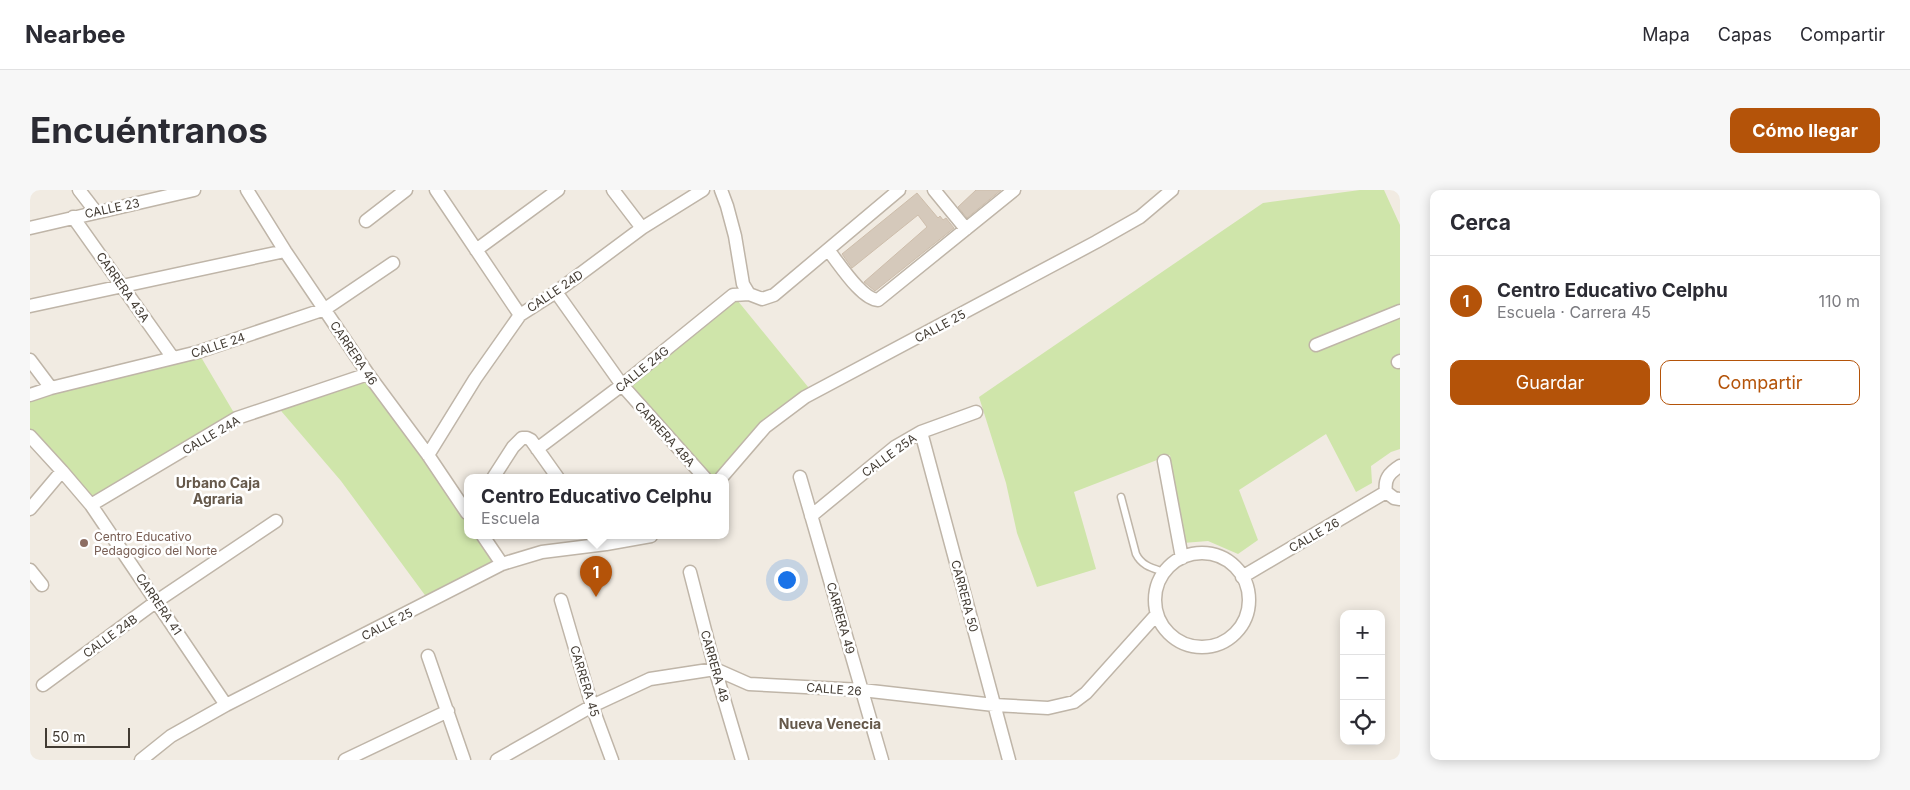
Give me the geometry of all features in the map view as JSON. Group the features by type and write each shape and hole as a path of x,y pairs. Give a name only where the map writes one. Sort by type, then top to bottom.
{"street":[{"path":"79,190 96,212"},
{"name":"CALLE 23","path":"30,228 168,193 194,190"},
{"name":"CARRERA 46","path":"247,190 285,251 368,374 428,455 464,509"},
{"path":"366,221 406,190"},
{"path":"436,190 520,315"},
{"path":"476,250 558,190"},
{"path":"612,190 642,228"},
{"name":"CALLE 24D","path":"428,455 475,379 520,315 556,292 642,228 703,190"},
{"path":"721,190 735,236 743,284 749,294"},
{"name":"CALLE 24G","path":"537,449 622,386 733,295 749,294 762,299 774,295 899,190"},
{"path":"934,190 966,229"},
{"path":"828,250 862,292 872,300 878,300 1014,190"},
{"name":"CALLE 25","path":"724,474 765,427 805,398 1096,242 1140,217 1172,190"},
{"name":"CARRERA 43A","path":"73,217 173,358"},
{"path":"30,306 285,251"},
{"name":"CALLE 24","path":"30,395 51,388 198,352 324,309 393,263"},
{"name":"CARRERA 48A","path":"556,292 622,386 701,474"},
{"path":"1316,345 1400,311"},
{"path":"30,360 51,388"},
{"name":"CALLE 24A","path":"91,505 237,418 368,374"},
{"name":"CALLE 25A","path":"811,516 895,447 921,432 976,412"},
{"name":"CARRERA 50","path":"921,432 1010,760"},
{"name":"CARRERA 41","path":"30,436 91,505 226,705"},
{"path":"496,474 513,447 522,438 531,440 555,474"},
{"path":"1164,461 1182,558"},
{"path":"1400,466 1387,477 1385,485 1386,492 1394,498 1400,499"},
{"path":"30,508 62,470"},
{"name":"CARRERA 49","path":"800,477 882,760"},
{"name":"CALLE 26","path":"1242,577 1386,492"},
{"name":"CALLE 24B","path":"44,685 157,601 276,521"},
{"path":"485,539 502,564"},
{"name":"CALLE 25","path":"141,760 171,736 226,705 502,564 542,552 602,540"},
{"path":"1204,554 1216,556 1235,568 1242,577 1248,597 1245,617 1233,635 1215,645 1194,646 1180,641 1167,632 1157,614 1155,592 1159,581 1164,572 1182,558 1204,554"},
{"path":"30,570 42,585"},
{"name":"CARRERA 48","path":"690,572 715,669 742,760"},
{"name":"CARRERA 45","path":"561,600 592,706 612,760"},
{"name":"CALLE 26","path":"715,669 749,684 862,690 994,705 1048,708 1074,702 1086,693 1157,614"},
{"path":"428,656 464,760"},
{"path":"497,760 592,706 650,679 715,669"},
{"path":"345,760 448,711"}],"lane":[{"path":"1121,497 1136,554 1140,562 1164,572"}],"green space":[{"path":"1360,190 1384,190 1400,225 1400,449 1391,452 1371,466 1372,483 1356,492 1326,434 1239,490 1258,540 1238,554 1208,541 1183,543 1170,455 1074,492 1096,569 1037,587 1017,533 1006,483 979,397 1263,203"},
{"path":"733,295 813,393 765,427 724,474 700,474 622,386"},
{"path":"198,352 237,418 91,505 30,439 30,397"},
{"path":"368,374 464,509 464,539 485,539 502,564 430,602 341,481 276,405"}],"building":[{"path":"976,190 1001,190 967,218 958,207"},
{"path":"917,193 938,218 940,216 943,220 946,218 954,228 875,291 864,282 927,227 918,215 852,268 842,254"}],"place":[{"name":"Centro Educativo Pedagogico del Norte","path":"84,543"},
{"name":"Centro Educativo Celphu","path":"596,597"}],"district":[{"name":"Urbano Caja Agraria","path":"218,490"},
{"name":"Nueva Venecia","path":"830,723"}]}
